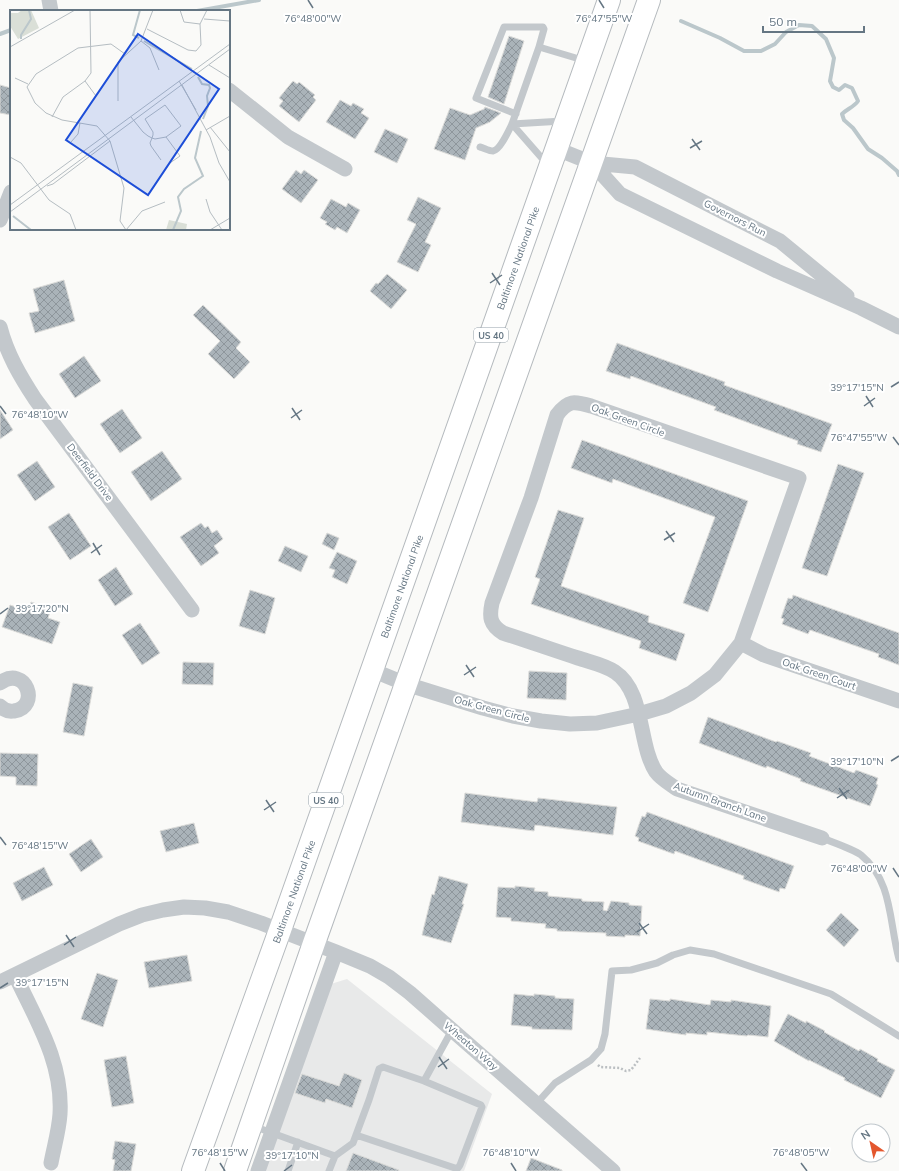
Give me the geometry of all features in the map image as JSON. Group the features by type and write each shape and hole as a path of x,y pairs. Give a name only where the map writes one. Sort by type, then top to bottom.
{"main road":[{"name":"Baltimore National Pike","path":"193,1171 610,0"},
{"path":"235,1171 314,943 649,0"}],"street":[{"path":"49,0 51,10"},
{"path":"230,91 288,137 345,169"},
{"name":"Governors Run","path":"553,158 635,167 780,241 862,308"},
{"name":"Governors Run","path":"592,163 620,194 777,271 862,308 899,327"},
{"path":"0,219 10,194"},
{"name":"Deerfield Drive","path":"0,327 4,343 18,373 35,399 192,610"},
{"name":"Oak Green Circle","path":"372,670 406,684 513,716 570,724 597,723 639,714 666,706 691,693 715,675 741,643 799,478 576,402 569,403 556,415 531,498 492,603 490,613 492,621 503,633 598,664 616,672 629,688 639,714"},
{"name":"Oak Green Court","path":"741,643 764,655 899,701"},
{"path":"0,683 4,679 15,678 24,683 29,693 26,703 18,710 6,710 0,706"},
{"name":"Autumn Branch Lane","path":"639,714 651,762 657,773 668,783 677,789 822,838"},
{"name":"Wheaton Way","path":"0,982 119,924 142,915 163,910 184,908 205,908 228,912 314,943 370,966 389,977 537,1103 613,1171"},
{"path":"258,1171 336,952"},
{"path":"15,975 50,1049 57,1071 60,1115 51,1163"}],"lane":[{"path":"480,147 492,151 496,150 507,134 516,114 539,47 544,29 543,27 504,28 476,98 516,114"},
{"path":"539,47 588,61"},
{"path":"512,124 567,120"},
{"path":"512,124 553,158"},
{"path":"822,838 860,854 874,869 884,885 899,959"},
{"path":"537,1103 554,1083 591,1060 601,1049 605,1034 612,972 631,970 657,963 673,955 690,950 714,954 831,994 899,1036"},
{"path":"424,1081 452,1030"},
{"path":"329,1171 335,1156 353,1143 379,1069 383,1067 424,1081 481,1105 482,1107 458,1168 356,1135"},
{"path":"250,1126 335,1156"},
{"path":"288,1171 298,1142"}],"path":[{"path":"600,1067 631,1070 640,1058"}],"shaded area":[{"path":"347,979 492,1094 464,1171 253,1171 318,988"}],"building":[{"path":"509,36 524,41 504,104 488,97"},
{"path":"293,81 297,84 299,82 315,95 313,97 316,100 299,122 279,106 283,101 279,98"},
{"path":"0,85 10,88 10,115 0,113"},
{"path":"340,100 351,106 353,103 364,109 361,113 369,118 355,139 326,122"},
{"path":"485,107 501,113 490,122 476,128 465,160 434,149 450,108 470,115 484,109"},
{"path":"385,129 408,139 397,163 374,152"},
{"path":"296,170 301,174 304,170 318,180 301,203 282,189"},
{"path":"418,197 441,208 425,242 431,245 418,272 397,262 416,224 407,220"},
{"path":"331,199 346,207 348,203 360,210 347,233 337,227 335,230 325,224 327,222 320,218"},
{"path":"387,274 407,290 391,309 370,291 376,283 378,284"},
{"path":"64,280 75,321 35,333 29,313 39,311 33,289"},
{"path":"203,305 241,342 236,348 250,362 234,379 208,354 220,341 193,315"},
{"path":"617,343 725,382 724,385 832,424 821,452 797,444 798,441 714,410 716,407 631,376 630,379 606,371"},
{"path":"84,356 101,381 75,398 59,374"},
{"path":"122,409 142,438 120,453 100,424"},
{"path":"0,410 13,430 0,439"},
{"path":"582,440 748,501 708,612 683,603 715,517 613,479 612,483 571,468"},
{"path":"162,451 182,479 151,501 131,472"},
{"path":"37,461 55,487 35,501 17,475"},
{"path":"838,464 864,473 827,576 802,568"},
{"path":"558,510 584,518 561,586 649,616 648,622 685,634 676,661 639,648 641,641 531,604 540,579 535,577"},
{"path":"69,513 91,546 70,560 48,527"},
{"path":"201,523 205,528 208,526 212,533 217,530 223,539 214,546 219,553 201,566 180,537"},
{"path":"327,533 339,538 334,550 322,544"},
{"path":"285,546 308,556 301,572 278,561"},
{"path":"337,552 357,561 347,584 332,577 335,570 329,568"},
{"path":"116,567 133,594 115,606 98,580"},
{"path":"250,590 275,598 265,634 239,626"},
{"path":"793,595 899,633 899,665 878,657 879,654 810,630 808,634 782,624 784,619 781,618 788,598 792,599"},
{"path":"31,602 51,609 48,618 60,622 52,644 2,627 10,605 28,611"},
{"path":"140,623 160,653 142,665 122,635"},
{"path":"183,662 214,663 213,685 182,684"},
{"path":"529,671 567,673 566,700 527,698"},
{"path":"73,683 93,687 84,736 63,732"},
{"path":"708,717 811,753 809,756 854,773 856,770 878,778 876,784 878,785 870,806 800,781 801,779 767,766 766,768 699,743"},
{"path":"0,753 38,754 37,786 16,785 16,777 0,776"},
{"path":"465,793 537,802 538,798 617,807 613,835 535,825 534,831 461,822"},
{"path":"647,812 794,866 785,889 780,888 779,892 743,879 744,876 675,851 674,854 638,841 639,838 635,836 642,816 645,817"},
{"path":"194,823 199,843 166,852 160,831"},
{"path":"91,839 103,857 81,872 69,854"},
{"path":"44,867 53,885 22,901 13,883"},
{"path":"439,876 468,884 462,904 464,904 451,943 422,935 432,894 434,895"},
{"path":"515,886 535,888 534,891 548,892 548,896 582,899 582,901 604,902 603,910 607,911 611,901 642,906 640,936 606,936 606,933 557,931 557,929 545,928 546,924 511,921 511,918 496,917 498,887 515,888"},
{"path":"841,913 859,930 844,947 826,930"},
{"path":"187,955 192,981 149,988 144,962"},
{"path":"97,973 118,980 103,1027 81,1019"},
{"path":"514,994 534,996 534,994 555,996 555,998 574,999 572,1030 532,1029 532,1027 511,1025"},
{"path":"650,999 670,1001 670,999 710,1005 711,1000 731,1002 731,1000 771,1006 768,1037 707,1032 707,1035 686,1033 686,1035 646,1029"},
{"path":"788,1014 806,1023 806,1021 859,1051 860,1049 878,1059 877,1061 895,1070 881,1098 844,1080 845,1078 809,1061 774,1041"},
{"path":"126,1056 134,1103 112,1107 104,1060"},
{"path":"344,1073 362,1080 352,1108 326,1099 325,1103 295,1093 302,1074 339,1086"},
{"path":"115,1141 136,1144 131,1171 113,1171 115,1160 112,1159"},
{"path":"353,1153 399,1170 399,1171 346,1171"},
{"path":"531,1158 562,1170 562,1171 526,1171"}],"waterway":[{"path":"203,10 259,0"},
{"path":"681,21 720,38 744,51 761,51 775,44 786,32 799,25 812,26 826,39 834,58 830,81 833,87 839,90 845,85 852,88 858,101 855,105 842,114 844,120 853,128 868,149 882,158 897,171 899,175"},
{"path":"0,34 10,30"}]}
